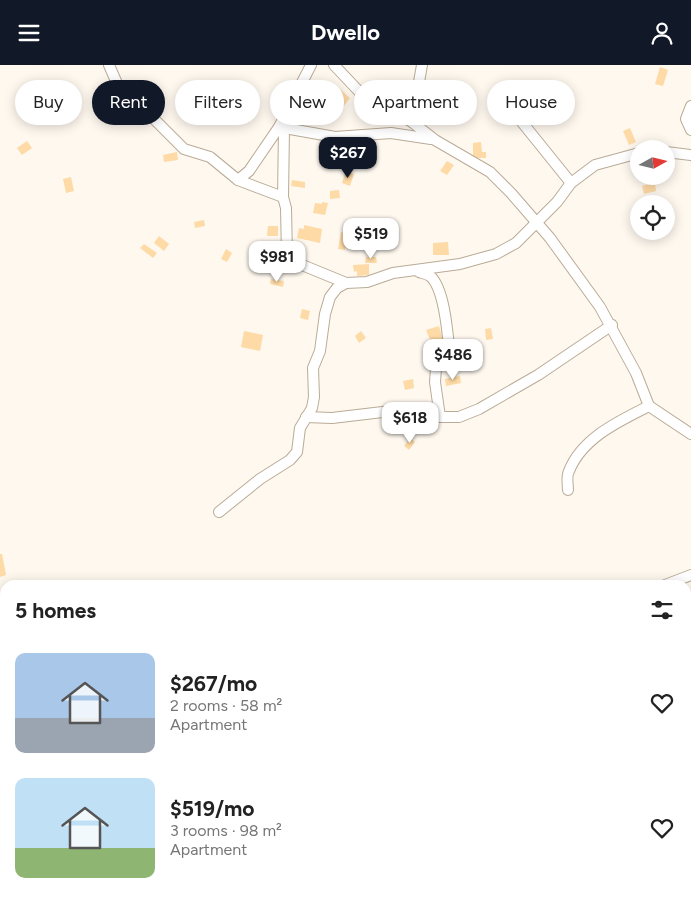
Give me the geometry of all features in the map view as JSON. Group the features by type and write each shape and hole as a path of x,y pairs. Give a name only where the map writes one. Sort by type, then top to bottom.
{"street":[{"path":"109,65 119,87 128,98 148,113 184,149 210,157 238,180 283,197"},
{"path":"238,180 248,171 281,127 310,65"},
{"path":"334,65 354,86"},
{"path":"419,80 422,65"},
{"path":"691,106 686,114 686,119 691,130"},
{"path":"416,125 435,140 490,172 512,193 550,238 612,325 636,373 649,406 691,434"},
{"path":"524,125 571,183"},
{"path":"281,127 335,137 391,133 435,140"},
{"path":"281,127 287,255 290,259 346,283 366,282 393,273 417,272 460,264 496,254 516,243 557,202 571,183 595,165 630,155"},
{"path":"675,153 691,155"},
{"path":"417,272 430,275 446,312 450,357 436,368 435,382 440,417"},
{"path":"219,512 260,479 290,460 296,452 300,428 312,408 314,397 313,368 320,351 325,314 330,297 337,288 346,283"},
{"path":"306,417 332,418 401,409 440,417 459,417 479,409 538,375 612,325"},
{"path":"568,491 568,472 584,449 606,428 649,406"},
{"path":"678,580 691,575"}],"building":[{"path":"660,67 668,70 663,86 655,84"},
{"path":"344,93 350,98 344,106"},
{"path":"630,128 635,140 630,140 630,145 629,145 623,131"},
{"path":"27,141 32,148 22,155 17,148"},
{"path":"481,142 482,152 486,152 486,158 473,158 473,143"},
{"path":"345,144 360,145 359,159 348,158 348,151 344,151"},
{"path":"177,152 178,160 164,162 163,155"},
{"path":"447,161 454,165 447,175 440,171"},
{"path":"346,171 354,174 350,186 342,183"},
{"path":"71,177 74,191 66,193 63,179"},
{"path":"292,180 305,182 305,188 291,186"},
{"path":"655,185 656,191 644,194 642,186"},
{"path":"339,190 340,198 330,199 330,191"},
{"path":"322,202 328,203 325,215 313,213 315,203 322,204"},
{"path":"204,220 205,226 195,228 194,222"},
{"path":"304,225 322,229 320,243 297,238 299,228 304,229"},
{"path":"268,226 278,226 278,236 267,236"},
{"path":"341,232 348,234 345,250 338,249"},
{"path":"159,236 169,244 164,251 154,243"},
{"path":"448,242 449,255 433,255 433,243"},
{"path":"144,244 157,253 153,258 140,248"},
{"path":"226,249 232,253 227,262 221,259"},
{"path":"366,257 376,257 377,263 365,263"},
{"path":"369,264 369,275 357,276 357,271 354,272 353,265"},
{"path":"271,279 284,281 283,287 270,284"},
{"path":"302,309 310,311 308,320 300,318"},
{"path":"439,326 446,351 436,354 426,330"},
{"path":"491,328 493,339 486,340 485,329"},
{"path":"244,331 263,335 260,351 241,347"},
{"path":"361,331 366,338 359,343 355,336"},
{"path":"460,376 461,383 446,386 445,379"},
{"path":"413,379 414,388 405,390 403,381"},
{"path":"410,438 415,442 409,450 404,446"},
{"path":"0,554 2,554 6,575 0,577"}]}
